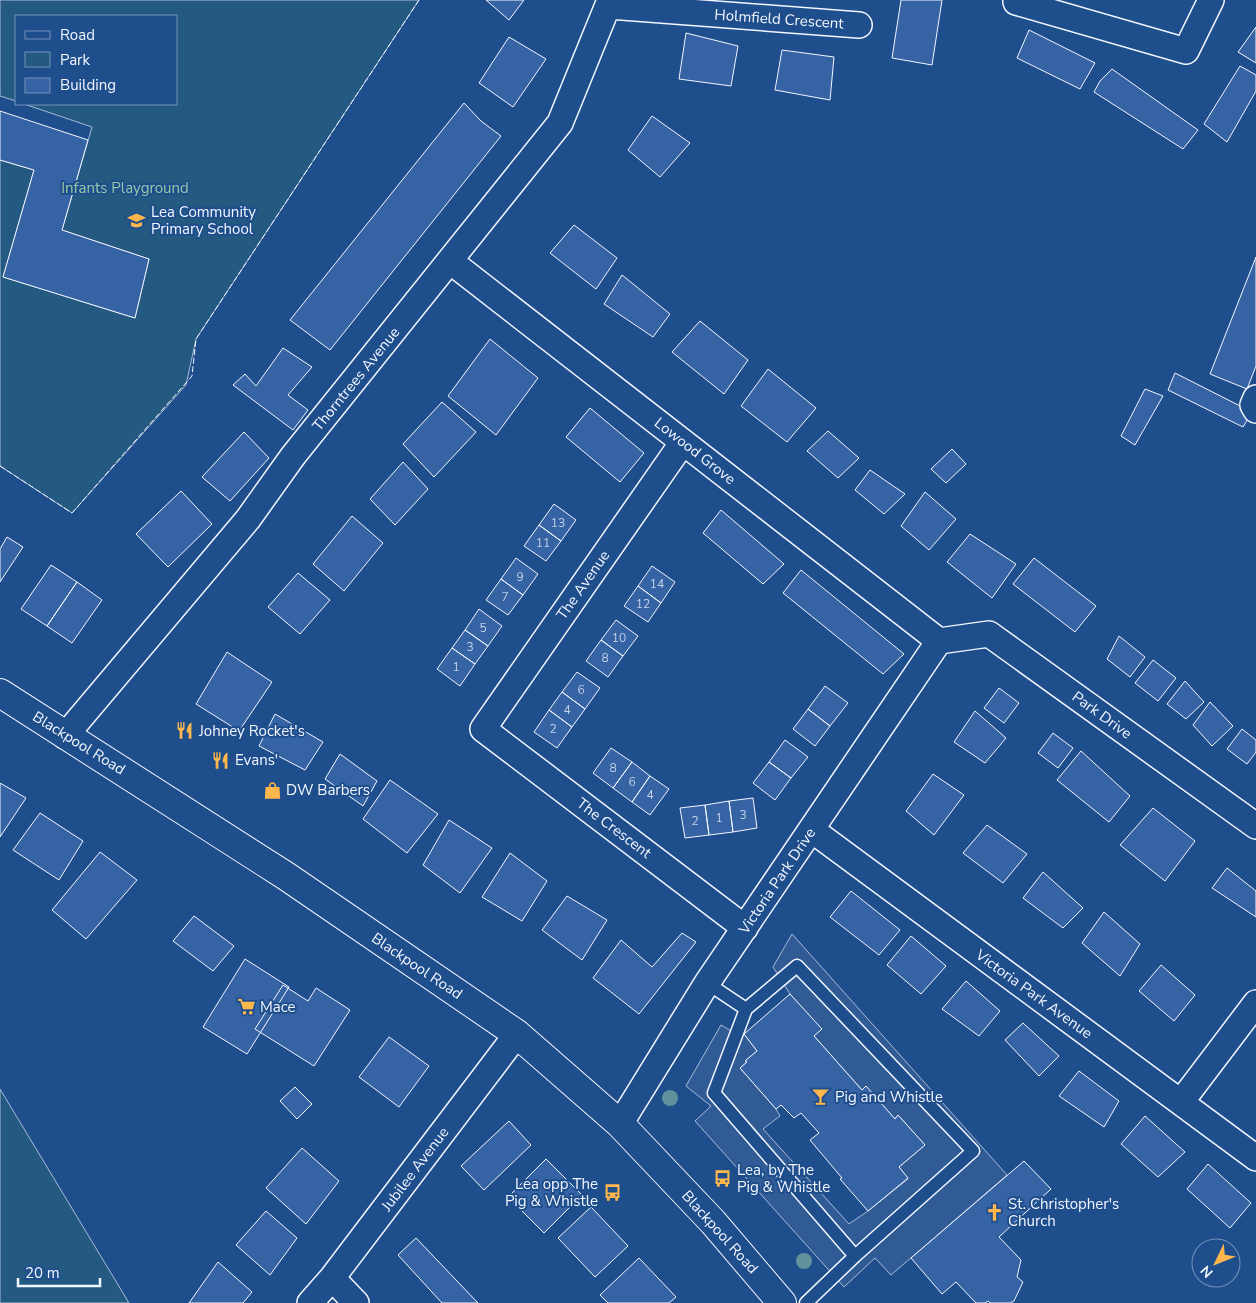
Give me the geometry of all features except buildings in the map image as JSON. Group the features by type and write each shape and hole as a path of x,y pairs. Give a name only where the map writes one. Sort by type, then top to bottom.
{"highway":[{"name":"Blackpool Road","path":"0,693 286,876 517,1034 620,1124 713,1222 782,1303"}],"street":[{"path":"1016,2 1186,51 1211,0"},
{"name":"Holmfield Crescent","path":"610,3 858,25"},
{"name":"Thorntrees Avenue","path":"65,736 248,519 293,456 560,123 610,3"},
{"name":"Lowood Grove","path":"450,261 939,641"},
{"path":"1256,398 1253,405 1256,410"},
{"name":"The Avenue","path":"483,729 683,442"},
{"name":"Park Drive","path":"939,641 989,634 1256,826"},
{"name":"Victoria Park Drive","path":"620,1124 707,983 939,641"},
{"name":"The Crescent","path":"483,729 745,928"},
{"name":"Victoria Park Avenue","path":"812,830 1256,1158"},
{"path":"1181,1102 1256,1003"},
{"name":"Jubilee Avenue","path":"310,1303 332,1278 517,1034"},
{"path":"332,1278 356,1303"}],"lane":[{"path":"806,1303 855,1256 973,1151 797,966 746,1009 714,1093 855,1256"},
{"path":"707,983 746,1009"}],"green space":[{"name":"Lea Community Primary School","path":"0,0 419,0 196,339 186,385 72,513 0,466 0,160 34,170 3,277 135,318 149,259 62,230 92,127 27,105 178,105 178,15 15,15 15,101 0,96"},
{"path":"0,1089 129,1303 0,1303"}],"shaded area":[{"name":"Pig and Whistle","path":"792,934 1007,1175 891,1275 875,1258 844,1287 695,1121 711,1106 686,1086 721,1025 736,1034 744,1034 757,1051 740,1068 780,1116 763,1129 849,1224 908,1179 899,1167 925,1145 898,1115 895,1119 866,1087 862,1090 814,1036 821,1029 790,994 773,967"}],"fence":[{"path":"0,466 72,513 192,376 196,339 419,0"}],"place":[{"name":"Lea Community Primary School","path":"137,221"},
{"name":"Johney Rocket's","path":"185,731"},
{"name":"Evans'","path":"221,760"},
{"name":"DW Barbers","path":"272,790"},
{"name":"Mace","path":"246,1007"},
{"name":"Pig and Whistle","path":"821,1097"},
{"name":"Lea, by The Pig & Whistle","path":"723,1179"},
{"name":"Lea opp The Pig & Whistle","path":"612,1193"},
{"name":"St. Christopher's Church","path":"994,1213"}],"park label":[{"name":"Infants Playground","path":"125,188"}]}
